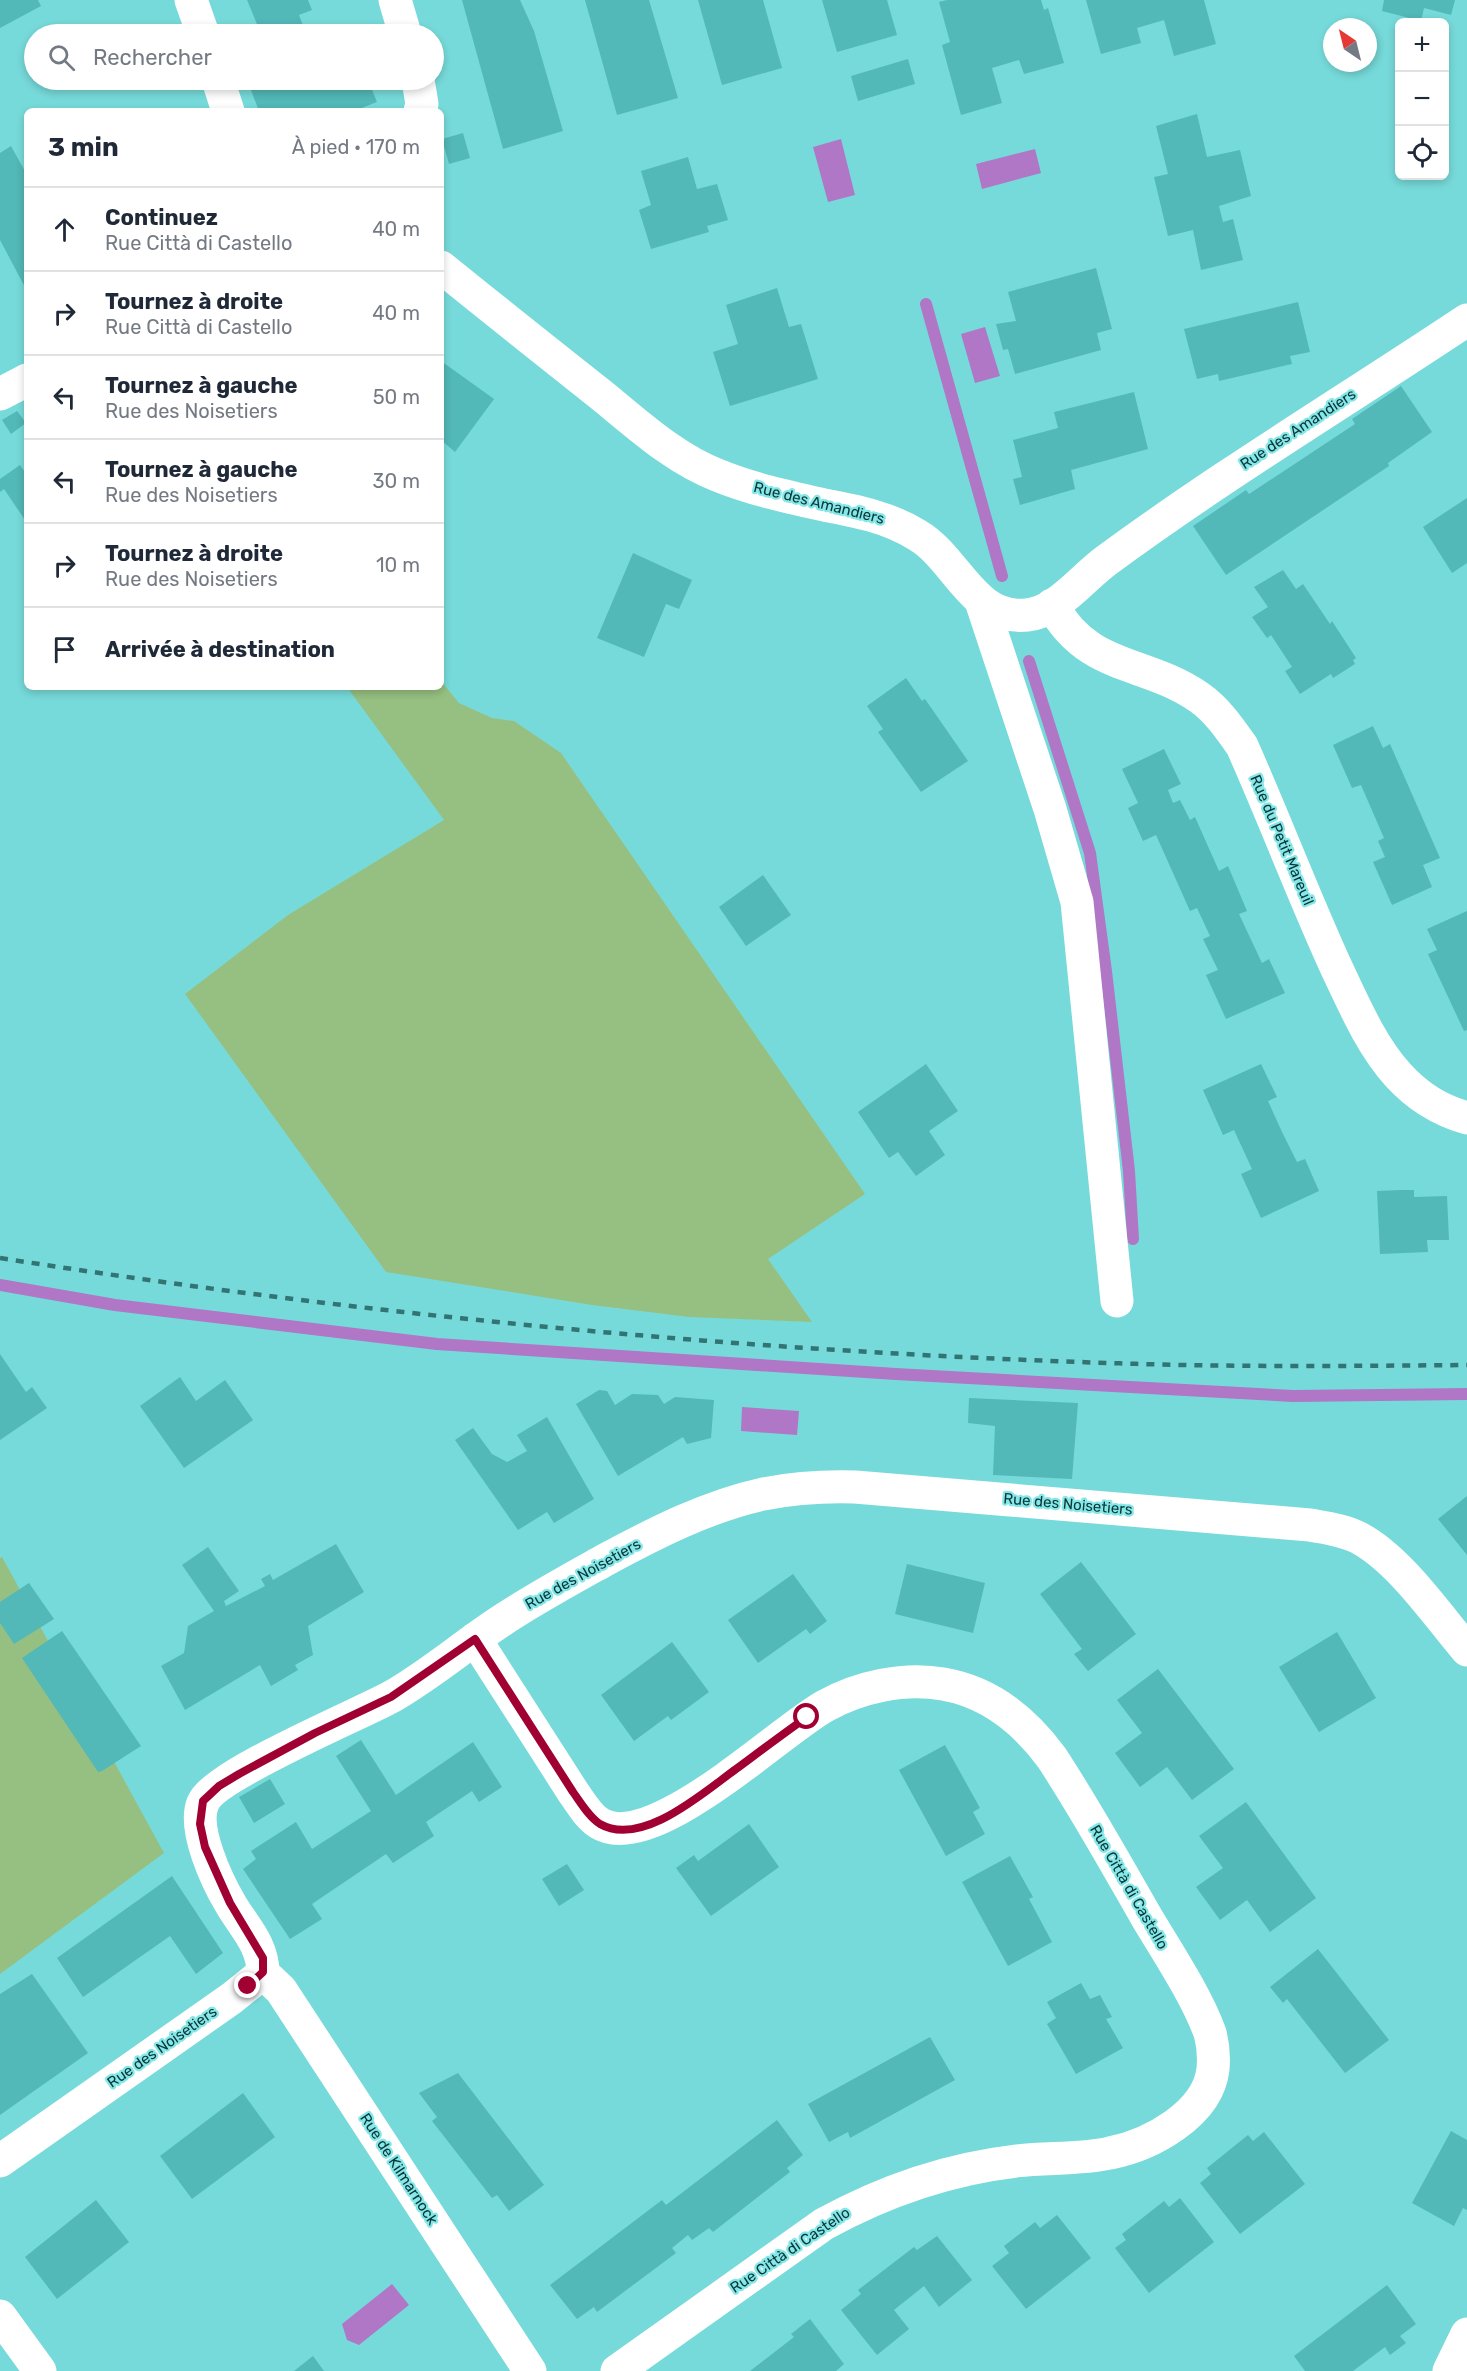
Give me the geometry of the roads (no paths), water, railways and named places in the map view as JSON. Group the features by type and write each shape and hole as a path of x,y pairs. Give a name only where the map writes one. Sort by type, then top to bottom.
{"street":[{"path":"191,0 199,24"},
{"path":"395,0 402,24"},
{"path":"221,90 227,108"},
{"path":"420,90 421,108"},
{"name":"Rue des Amandiers","path":"444,269 663,445 715,475 768,492 863,513 905,528 934,547 982,604 1024,616 1035,614 1052,605 1101,564 1235,469 1467,320"},
{"path":"0,394 24,382"},
{"path":"982,604 1050,809 1077,902 1117,1301"},
{"name":"Rue du Petit Mareuil","path":"1052,605 1063,623 1086,646 1114,660 1170,681 1200,698 1229,728 1242,746 1325,943 1369,1033 1397,1074 1417,1094 1435,1106 1467,1118"},
{"name":"Rue des Noisetiers","path":"0,2161 232,1998 263,1972 263,1958 230,1903 205,1847 200,1824 203,1801 219,1786 315,1733 391,1697 532,1601 567,1580 684,1521 739,1500 763,1494 821,1486 865,1488 1248,1519 1310,1525 1340,1531 1358,1538 1394,1565 1467,1650"},
{"name":"Rue Città di Castello","path":"475,1639 578,1799 600,1824 611,1828 638,1828 679,1810 807,1717 845,1696 907,1682 956,1686 978,1694 1022,1722 1052,1758 1160,1940 1203,2017 1211,2036 1213,2070 1209,2087 1191,2111 1160,2133 1125,2150 1108,2154 1016,2161 936,2176 894,2189 824,2224 617,2371"},
{"name":"Rue de Kilmarnock","path":"263,1972 281,1990 530,2371"},
{"path":"0,2316 40,2371"},
{"path":"1449,2371 1467,2334"}],"waterway":[{"path":"926,304 1002,576"},
{"path":"1029,661 1090,853 1129,1171 1133,1239"},
{"path":"0,1285 115,1305 437,1344 896,1374 1293,1396 1467,1394"}],"railway":[{"path":"0,1258 142,1279 426,1315 712,1341 998,1359 1141,1364 1467,1365"}]}
